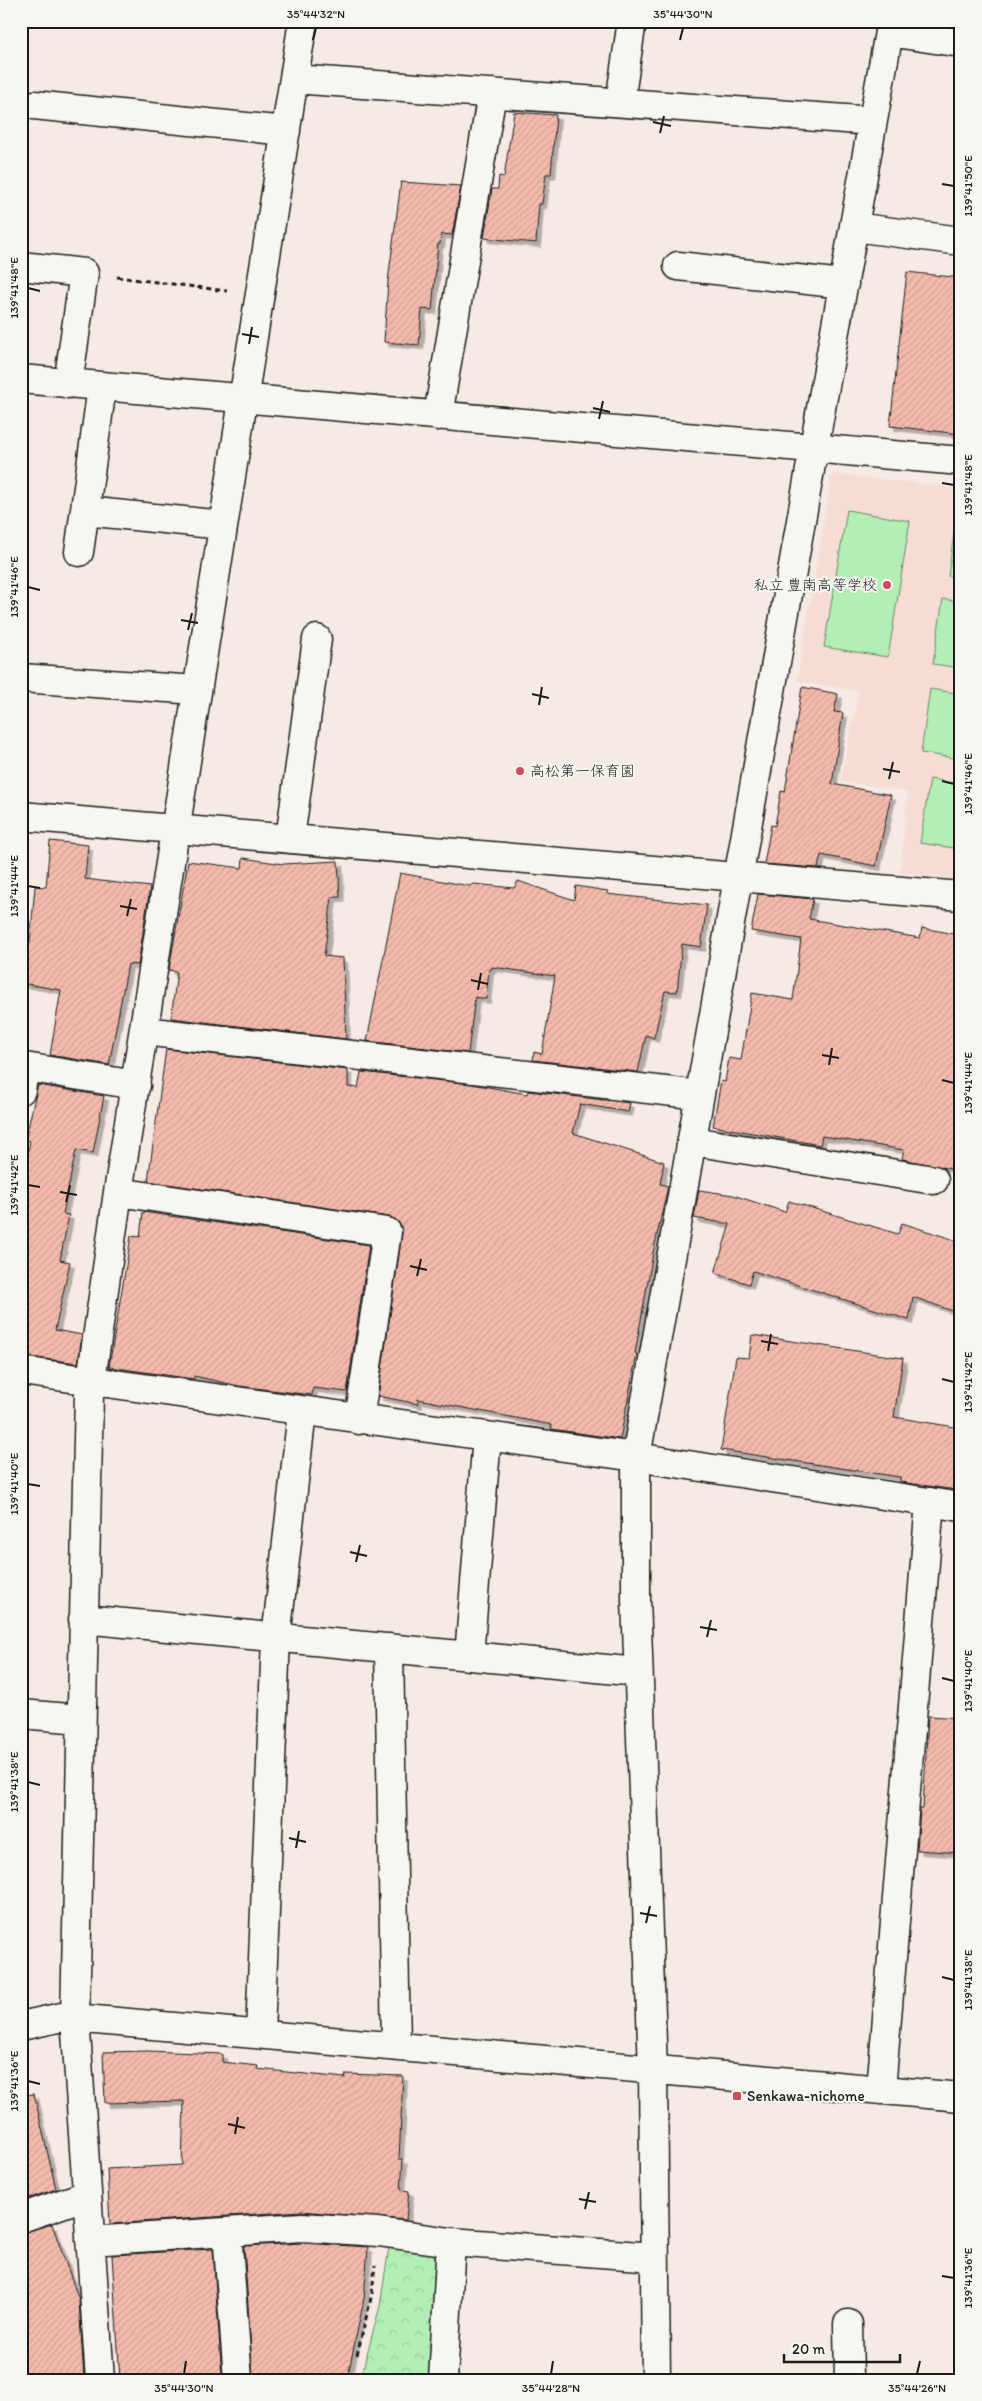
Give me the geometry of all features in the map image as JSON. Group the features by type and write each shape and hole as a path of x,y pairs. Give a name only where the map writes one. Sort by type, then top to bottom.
{"street":[{"path":"100,2380 75,2018 83,1619 91,1382 118,1192 303,21"},
{"path":"620,102 632,21"},
{"path":"656,2380 653,2070 638,1672 636,1457 890,27 961,43"},
{"path":"294,79 873,121"},
{"path":"438,416 492,93"},
{"path":"34,105 286,131"},
{"path":"854,227 961,241"},
{"path":"21,266 84,274 68,384"},
{"path":"678,266 844,284"},
{"path":"21,379 244,400 961,461"},
{"path":"79,552 102,387"},
{"path":"85,511 224,525"},
{"path":"290,839 317,639"},
{"path":"21,678 197,690"},
{"path":"21,816 961,896"},
{"path":"144,1031 700,1095"},
{"path":"21,1090 25,1068 136,1085"},
{"path":"692,1141 934,1180"},
{"path":"118,1192 387,1232 359,1420"},
{"path":"21,1371 359,1420 636,1457 961,1507"},
{"path":"260,2034 276,1638 302,1412"},
{"path":"469,1656 487,1437"},
{"path":"881,2090 930,1502"},
{"path":"83,1619 638,1672"},
{"path":"389,1648 396,2046"},
{"path":"21,1714 81,1719"},
{"path":"21,2026 55,2018 75,2018 961,2097"},
{"path":"21,2218 87,2195"},
{"path":"90,2241 302,2226 378,2232 450,2242 654,2257"},
{"path":"227,2232 238,2380"},
{"path":"443,2380 450,2242"},
{"path":"848,2324 849,2380"}],"path":[{"path":"84,274 260,295"},
{"path":"357,2355 372,2294 378,2232"}],"shaded area":[{"name":"私立 豊南高等学校","path":"832,474 961,488 961,879 900,873 908,792 841,781 859,691 797,681"}],"green space":[{"path":"847,510 910,521 888,657 824,647"},
{"path":"957,512 961,512 961,578 948,576"},
{"path":"943,599 961,602 961,668 933,664"},
{"path":"930,689 961,694 961,759 921,753"},
{"path":"930,779 961,784 961,849 920,843"},
{"path":"389,2247 433,2254 437,2263 433,2380 360,2380 380,2306"}],"building":[{"path":"514,112 556,115 551,174 546,174 542,204 539,204 536,243 484,238 492,189 498,189 499,176 504,177"},
{"path":"401,182 461,186 452,235 441,234 440,244 438,244 432,310 422,309 419,345 384,342 388,281"},
{"path":"907,272 961,278 961,434 890,426"},
{"path":"802,687 838,694 834,712 843,713 832,784 891,795 876,866 821,855 818,868 764,864 771,825 775,826 781,791 785,792"},
{"path":"50,841 88,845 85,879 150,887 138,965 128,964 109,1065 50,1055 61,990 21,983 21,942 30,943 35,886 46,887"},
{"path":"243,858 283,864 338,861 340,897 332,897 324,956 343,958 346,1039 171,1018 177,972 169,970 188,861 242,868"},
{"path":"400,873 469,886 474,884 514,888 518,881 574,900 576,886 608,891 607,894 707,905 701,947 682,944 677,992 665,991 654,1038 646,1035 638,1072 533,1060 534,1052 542,1054 555,976 492,967 492,969 489,969 486,999 475,997 468,1053 367,1041"},
{"path":"758,894 813,899 809,919 920,938 922,928 961,935 961,1171 902,1159 904,1150 822,1136 820,1145 713,1126 721,1081 725,1082 729,1058 741,1060 752,993 793,1000 801,939 751,931"},
{"path":"166,1049 348,1070 348,1087 358,1088 361,1072 472,1084 527,1094 528,1091 630,1103 628,1112 580,1104 573,1133 664,1162 660,1184 668,1186 653,1253 635,1353 637,1354 620,1439 551,1429 552,1425 418,1399 418,1404 378,1396 402,1234 401,1226 396,1220 389,1217 148,1181"},
{"path":"38,1085 104,1096 93,1153 76,1150 63,1214 69,1215 60,1260 70,1262 55,1330 82,1335 78,1363 21,1356 21,1184 30,1141 25,1140"},
{"path":"699,1190 733,1195 785,1212 789,1201 898,1234 902,1223 961,1242 961,1314 913,1297 909,1320 753,1271 749,1284 715,1273 730,1224 694,1218"},
{"path":"143,1212 369,1245 347,1392 313,1388 312,1395 239,1386 194,1376 194,1379 109,1367 131,1236 140,1237"},
{"path":"752,1335 903,1358 894,1417 961,1428 961,1460 956,1490 900,1482 900,1477 721,1450 736,1357 749,1358"},
{"path":"928,1716 961,1718 961,1853 917,1850 920,1809 923,1809"},
{"path":"148,2051 222,2054 222,2062 258,2066 257,2069 345,2078 346,2074 403,2076 399,2159 403,2159 401,2190 409,2191 406,2220 301,2211 110,2224 107,2169 182,2165 184,2101 105,2103 103,2052"},
{"path":"34,2094 56,2189 21,2201 21,2096"},
{"path":"52,2224 79,2300 84,2380 21,2380 21,2233"},
{"path":"302,2243 368,2247 364,2299 347,2380 253,2380 244,2246"},
{"path":"213,2249 222,2377 120,2380 112,2255"}],"place":[{"name":"私立 豊南高等学校","path":"887,585"},
{"name":"高松第一保育園","path":"520,771"},
{"name":"Senkawa-nichome","path":"737,2096"}]}
